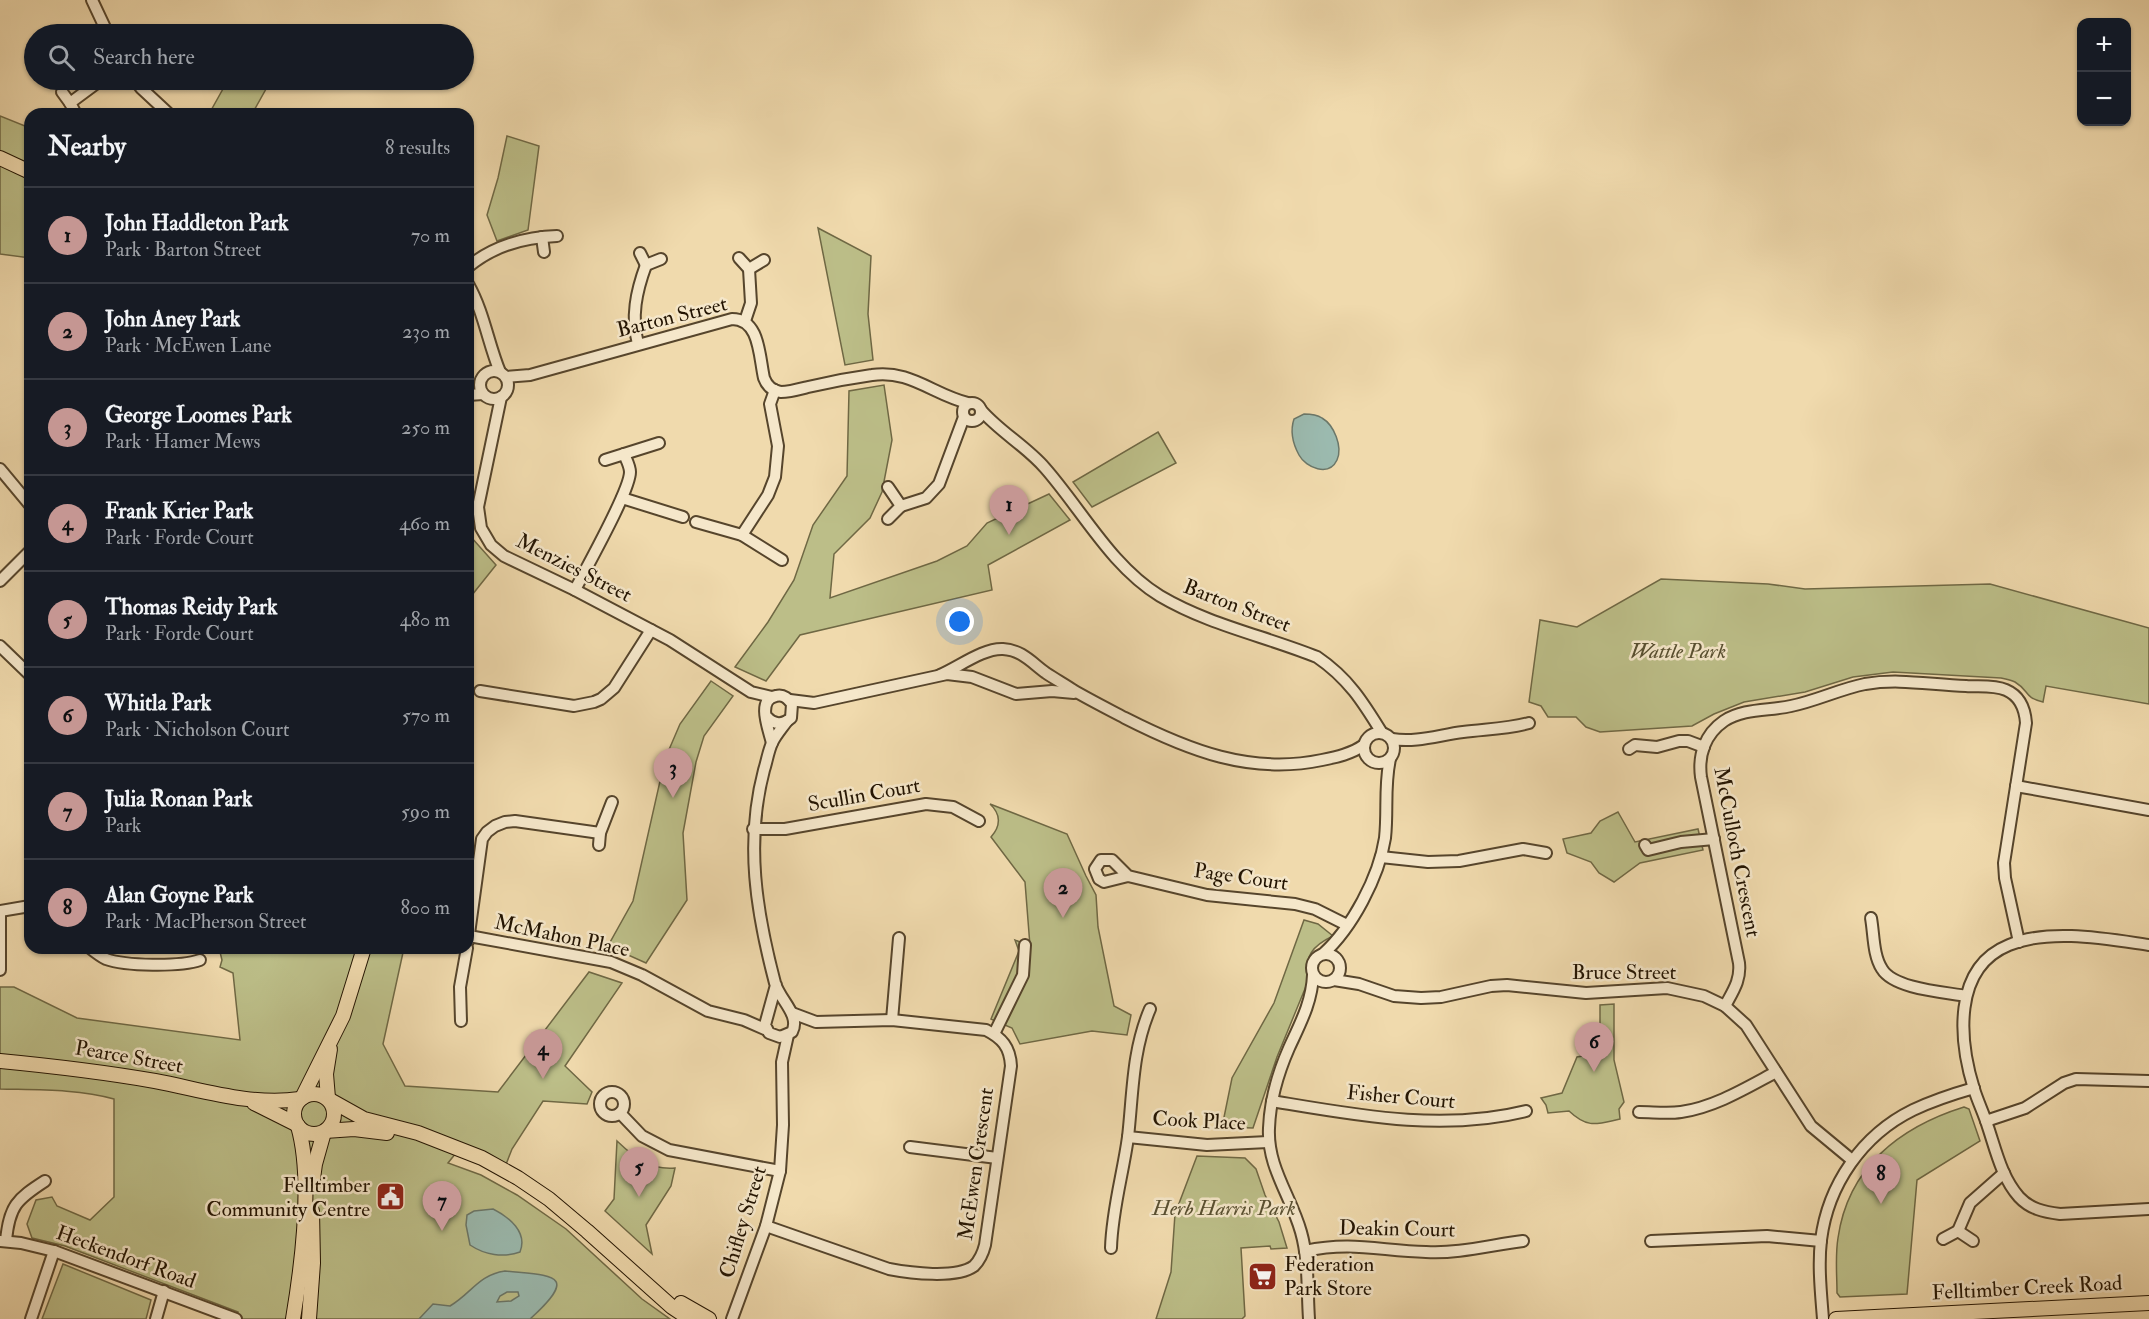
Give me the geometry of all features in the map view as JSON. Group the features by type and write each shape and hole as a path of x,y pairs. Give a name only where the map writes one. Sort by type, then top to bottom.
{"main road":[{"path":"0,158 24,169"},
{"path":"293,1319 302,1234 305,1164 294,1111 330,1044 350,996 362,954"},
{"path":"309,1319 313,1263 312,1181 324,1132 334,1120 335,1113 329,1099 326,1074 330,1044"},
{"name":"Pearce Street","path":"0,1060 104,1072 249,1101 276,1102 301,1098"},
{"path":"301,1098 318,1094 364,1119 418,1133 482,1158 518,1178 549,1199 690,1319"},
{"name":"Pearce Street","path":"249,1101 297,1125"},
{"path":"297,1125 307,1133 363,1130 416,1140 433,1140"},
{"path":"650,1286 709,1319"},
{"name":"Felltimber Creek Road","path":"1836,1319 2149,1303"}],"street":[{"path":"92,0 103,24"},
{"path":"70,103 88,90"},
{"path":"143,90 163,108"},
{"path":"62,92 73,108"},
{"path":"474,263 494,250 542,237 557,236"},
{"path":"542,237 544,252"},
{"path":"638,344 634,312 646,265 640,253"},
{"path":"739,258 749,269 751,303 745,321"},
{"path":"646,265 661,259"},
{"path":"749,269 764,260"},
{"path":"474,296 482,313 489,347 508,381 504,394 492,399 474,395"},
{"name":"Barton Street","path":"503,375 530,375 732,319 745,321 753,330 766,383 775,390 787,391 848,378 886,374 912,378 950,399 968,415 994,424"},
{"path":"489,347 483,377 485,396 496,421"},
{"path":"474,384 490,372 503,375"},
{"name":"Barton Street","path":"504,394 530,375"},
{"path":"742,535 768,495 775,477 778,446 770,404 775,390"},
{"name":"Menzies Street","path":"504,394 478,507 482,528 491,545 504,556 651,630 751,692 772,697"},
{"name":"Barton Street","path":"968,415 976,403 994,424 1044,467 1121,563 1146,586 1190,612 1317,657 1349,683 1382,733"},
{"path":"888,519 901,506 918,502 933,492 943,476 949,452 968,415"},
{"path":"605,460 659,443"},
{"path":"575,590 622,498 630,472 624,454"},
{"path":"0,469 24,498"},
{"path":"888,487 901,506"},
{"path":"622,498 683,517"},
{"path":"696,522 742,535 782,560"},
{"path":"0,581 24,557"},
{"path":"480,691 574,706 594,702 614,688 651,630"},
{"path":"0,646 24,669"},
{"path":"772,743 766,713 772,697 782,696 790,700 814,702 940,675 989,651 1012,650 1083,696 1162,737 1217,757 1250,763 1290,765 1343,756 1382,763 1417,740"},
{"path":"940,675 967,676 1016,694 1056,691 1083,696"},
{"name":"McCulloch Crescent","path":"1725,1006 1737,984 1740,973 1700,764 1704,747 1714,729 1738,714 1789,707 1865,684 1900,680 1992,687 2006,690 2016,696 2022,705 2026,714 2026,723 2004,863 2005,878 2019,942"},
{"name":"Menzies Street","path":"751,692 766,713"},
{"path":"790,700 793,709 789,719 772,743 757,796 753,829 757,898 776,985 795,1023 790,1033"},
{"path":"766,713 774,723 789,719 814,702"},
{"path":"1370,716 1364,750 1386,789"},
{"path":"1343,756 1382,733 1392,739 1417,740 1465,731 1508,729 1529,723"},
{"path":"1309,1319 1305,1251 1297,1220 1277,1174 1268,1142 1272,1101 1279,1072 1310,1003 1313,962 1340,937 1366,895 1381,857 1386,824 1386,789 1392,756 1392,739"},
{"path":"1629,749 1635,745 1657,747 1679,741 1688,741 1704,747"},
{"path":"2016,786 2149,810"},
{"name":"McMahon Place","path":"474,905 480,846 488,832 505,822 515,821 559,828 599,839 612,802"},
{"name":"Scullin Court","path":"753,829 785,829 926,804 953,807 979,821"},
{"path":"1645,844 1648,850 1681,842 1714,839"},
{"path":"1381,857 1428,862 1459,861 1523,849 1545,853"},
{"name":"Page Court","path":"1128,876 1207,895 1295,904 1315,909 1347,925"},
{"path":"0,970 0,911 24,907"},
{"path":"1871,918 1876,956 1883,970 1892,979 1904,985 1966,996"},
{"path":"2149,945 2071,936 2019,942 1996,951 1976,972 1966,996 1964,1043 1974,1088 2004,1173 2020,1198 2032,1208 2046,1213 2149,1209"},
{"path":"1310,1003 1340,973 1340,937"},
{"path":"892,1020 899,939"},
{"name":"McMahon Place","path":"474,940 611,962 642,975 708,1011 744,1020 769,1032"},
{"path":"776,985 765,1025 769,1032 780,1037 816,1022 892,1020 986,1030 994,1034 1023,975 1025,945"},
{"path":"99,954 107,959 172,966 200,960"},
{"name":"McMahon Place","path":"461,1021 460,987 466,954"},
{"path":"1323,954 1332,955 1340,963"},
{"name":"Bruce Street","path":"1340,963 1359,984"},
{"path":"1313,975 1322,982 1332,981"},
{"name":"Bruce Street","path":"1332,981 1359,984 1394,996 1421,998 1442,998 1491,986 1507,985 1586,993 1668,988 1704,996 1725,1006 1746,1024 1811,1126 1852,1160"},
{"path":"768,1013 777,1007 816,1022"},
{"name":"Cook Place","path":"1111,1248 1111,1229 1128,1137 1137,1049 1150,1009"},
{"name":"McMahon Place","path":"744,1020 768,1013"},
{"name":"Chifley Street","path":"769,1032 782,1062"},
{"name":"Chifley Street","path":"732,1319 766,1226 780,1171 783,1125 782,1062 790,1033"},
{"name":"McEwen Crescent","path":"766,1226 889,1269 921,1273 964,1271 972,1267 982,1254 1010,1059 1007,1045 994,1034"},
{"path":"1639,1112 1673,1113 1697,1109 1728,1097 1776,1072"},
{"path":"1986,1121 2025,1108 2064,1083 2076,1079 2149,1081"},
{"path":"1823,1319 1821,1241 1830,1202 1852,1160 1881,1131 1911,1111 1974,1088"},
{"name":"Fisher Court","path":"1272,1101 1434,1122 1478,1120 1526,1111"},
{"path":"620,1113 642,1136 669,1150 780,1171"},
{"name":"Cook Place","path":"1128,1137 1207,1145 1268,1142"},
{"path":"910,1147 997,1158"},
{"path":"1943,1239 1958,1231 1970,1203 2004,1173"},
{"path":"3,1241 13,1207 26,1192 45,1181"},
{"path":"1958,1231 1973,1241"},
{"path":"1651,1241 1767,1236 1821,1241"},
{"name":"Heckendorf Road","path":"3,1241 54,1251 236,1319"},
{"name":"Deakin Court","path":"1305,1251 1350,1245 1435,1252 1523,1241"},
{"path":"32,1319 54,1251"},
{"path":"156,1319 164,1291"}],"green space":[{"path":"222,90 265,90 255,108 212,108"},
{"path":"0,116 24,126 24,257 0,254"},
{"path":"507,136 539,146 528,230 497,241 487,215"},
{"path":"818,228 871,256 868,314 873,360 845,365"},
{"path":"884,385 892,440 882,492 870,518 834,554 830,598 937,561 967,546 987,523 1049,494 1070,520 988,565 992,590 800,635 766,681 735,667 768,622 794,580 813,525 847,476 849,391"},
{"path":"1158,432 1176,463 1092,507 1073,482"},
{"path":"474,540 496,565 474,592"},
{"name":"Wattle Park","path":"1661,579 1768,584 1805,589 1990,584 2149,628 2149,704 2046,686 2043,702 2029,696 2015,682 2001,678 1893,672 1853,677 1805,692 1744,702 1692,726 1600,732 1586,727 1576,717 1548,717 1541,706 1529,702 1540,620 1577,627"},
{"path":"711,681 733,696 704,736 696,762 683,833 687,900 646,963 608,946 633,901 665,759 680,724"},
{"path":"990,804 1067,834 1096,895 1098,927 1114,1006 1131,1015 1127,1035 1092,1031 1020,1044 1012,1028 991,1019 1019,951 1015,940 1030,946 1025,882 991,837 997,829 998,816"},
{"path":"1618,812 1635,842 1698,829 1703,850 1640,863 1614,882 1599,873 1591,862 1567,853 1563,839 1591,833 1600,821"},
{"path":"1304,920 1318,924 1333,936 1311,953 1308,964 1309,979 1277,1057 1253,1128 1222,1127 1232,1078 1274,1003"},
{"path":"220,954 403,954 383,1044 405,1086 498,1092 589,972 622,983 565,1066 592,1092 587,1104 543,1101 512,1149 505,1167 460,1148 448,1163 481,1175 517,1195 566,1229 642,1299 670,1319 236,1319 238,1312 65,1246 32,1238 27,1224 36,1200 52,1197 57,1206 90,1220 114,1197 114,1099 72,1092 0,1089 0,987 14,987 77,1018 240,1040 233,973 220,967"},
{"path":"1614,1004 1614,1060 1624,1102 1619,1109 1620,1119 1593,1124 1582,1121 1569,1111 1548,1113 1541,1098 1562,1093 1577,1057 1600,1053 1600,1005"},
{"path":"1964,1107 1969,1109 1980,1141 1917,1180 1907,1294 1840,1297 1837,1293 1838,1238 1853,1190 1865,1171 1881,1153 1919,1126"},
{"path":"617,1141 643,1162 658,1167 675,1168 671,1186 646,1225 652,1254 605,1211 614,1199"},
{"name":"Herb Harris Park","path":"1197,1156 1245,1158 1256,1169 1265,1195 1279,1222 1287,1248 1271,1249 1270,1246 1241,1248 1245,1316 1242,1319 1156,1319 1171,1272 1175,1214"},
{"path":"63,1264 151,1300 146,1319 42,1319"}],"water":[{"path":"1304,414 1322,418 1336,437 1339,455 1329,468 1312,467 1302,460 1297,451 1292,428 1294,419"},
{"path":"493,1209 516,1226 521,1238 520,1252 507,1255 494,1254 470,1245 466,1225 467,1215 474,1211"},
{"path":"505,1271 547,1276 557,1285 554,1293 530,1319 419,1319 433,1304 450,1306 482,1280","holes":["507,1292 518,1292 519,1296 511,1301 497,1302 500,1296"]}],"place":[{"name":"John Haddleton Park","path":"1009,535"},
{"name":"George Loomes Park","path":"673,798"},
{"name":"John Aney Park","path":"1063,918"},
{"name":"Whitla Park","path":"1594,1072"},
{"name":"Frank Krier Park","path":"543,1079"},
{"name":"Felltimber Community Centre","path":"391,1197"},
{"name":"Thomas Reidy Park","path":"639,1197"},
{"name":"Alan Goyne Park","path":"1881,1204"},
{"name":"Julia Ronan Park","path":"442,1231"},
{"name":"Federation Park Store","path":"1263,1276"}]}
